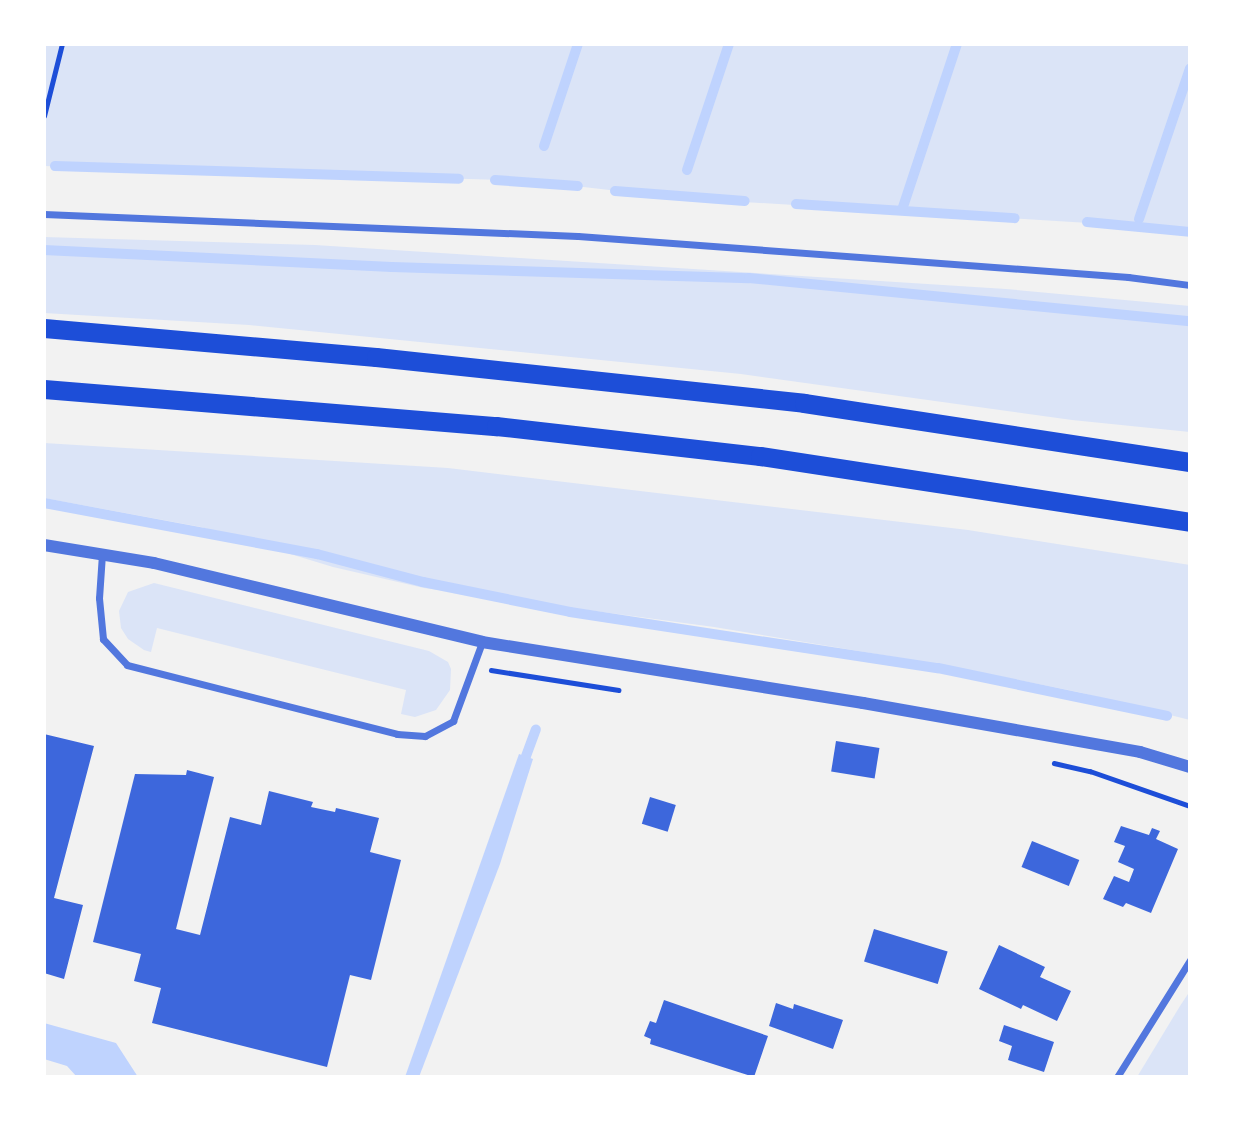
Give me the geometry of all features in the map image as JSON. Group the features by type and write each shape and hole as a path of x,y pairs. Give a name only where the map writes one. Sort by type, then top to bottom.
{"highway":[{"path":"44,328 376,357 804,403 1190,462"},
{"path":"44,389 496,426 760,456 1190,522"}],"street":[{"path":"44,214 578,236 1128,277 1190,285"},
{"path":"44,545 102,553 482,642 876,705 1140,752 1190,767"},
{"path":"102,553 99,598 103,639 127,665 397,734 425,736 453,721 482,642"},
{"path":"1117,1077 1190,960"}],"path":[{"path":"44,116 62,44"},
{"path":"473,668 631,692"},
{"path":"1045,761 1090,771 1190,806"}],"shaded area":[{"path":"44,44 1190,44 1190,232 1137,226 678,198 532,181 44,166"},
{"path":"44,237 315,245 1006,289 1190,306 1190,432 1072,420 741,374 249,325 44,313"},
{"path":"44,443 448,468 968,530 1190,565 1190,720 1078,692 949,666 714,627 424,588 333,567 201,527 44,498"},
{"path":"154,583 429,651 448,662 451,669 450,690 436,710 415,717 401,714 406,690 157,628 151,652 144,650 128,639 121,628 119,611 128,592"},
{"path":"1190,991 1190,1077 1137,1077 1180,1006"}],"water":[{"path":"519,754 533,759 500,864 419,1077 405,1077"},
{"path":"44,1023 116,1043 138,1077 77,1077 67,1066 44,1059"}],"building":[{"path":"44,734 94,746 54,898 83,905 64,979 44,973"},
{"path":"836,741 879,748 875,779 831,772"},
{"path":"187,770 214,777 176,929 200,935 230,817 261,825 269,791 313,802 311,807 335,812 336,808 379,818 370,852 401,860 371,980 350,975 327,1067 152,1023 161,988 134,981 141,954 93,942 135,774 186,775"},
{"path":"650,797 676,805 668,832 642,824"},
{"path":"1121,826 1149,835 1152,828 1160,831 1156,839 1178,849 1151,913 1126,903 1123,907 1103,899 1114,876 1129,882 1134,869 1118,862 1125,846 1114,842"},
{"path":"1032,841 1079,860 1069,886 1022,867"},
{"path":"874,929 948,952 938,984 864,962"},
{"path":"999,945 1045,967 1040,977 1071,991 1057,1021 1023,1005 1021,1009 979,989"},
{"path":"664,1000 768,1036 754,1077 650,1044 651,1039 644,1036 650,1021 656,1023"},
{"path":"776,1003 793,1009 794,1004 843,1020 833,1049 769,1026"},
{"path":"1004,1025 1054,1042 1044,1072 1008,1060 1012,1046 999,1041"}],"waterway":[{"path":"544,146 578,44"},
{"path":"687,170 729,44"},
{"path":"902,210 957,44"},
{"path":"1139,219 1190,68"},
{"path":"55,166 459,179"},
{"path":"495,180 578,186"},
{"path":"615,191 745,201"},
{"path":"796,204 1015,218"},
{"path":"1087,222 1190,232"},
{"path":"44,250 392,267 749,278 1190,321"},
{"path":"44,503 317,554 423,582 570,612 938,668 1167,716"},
{"path":"522,767 536,729"}]}
